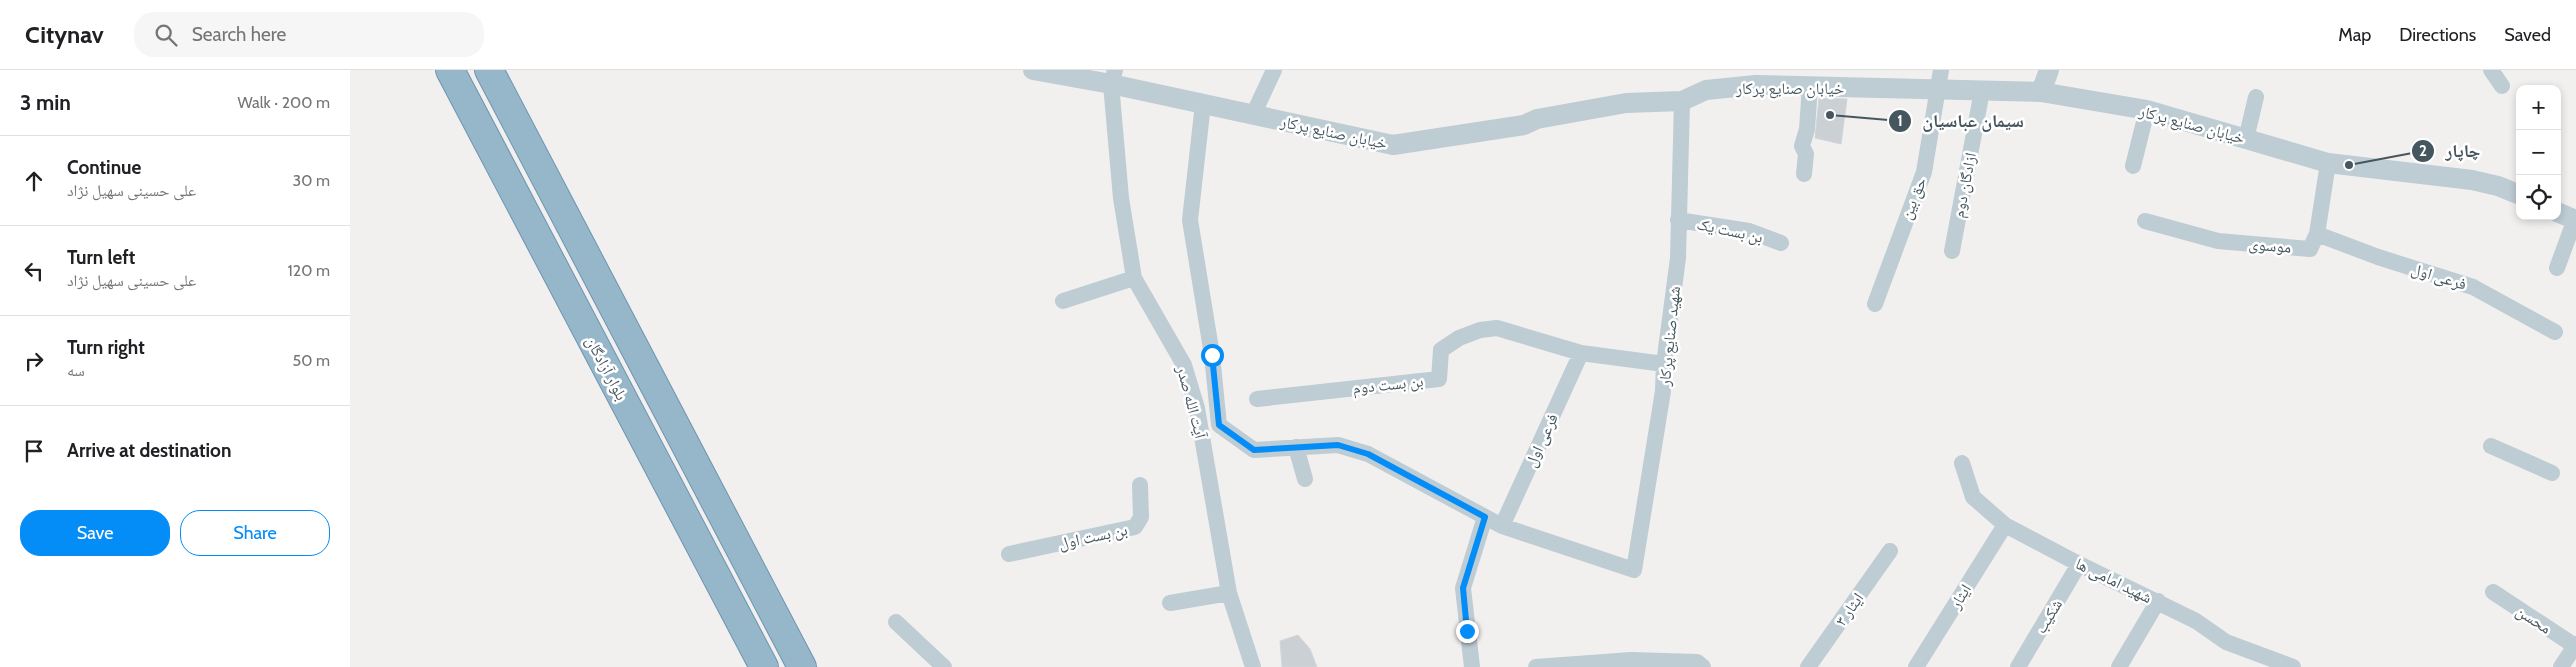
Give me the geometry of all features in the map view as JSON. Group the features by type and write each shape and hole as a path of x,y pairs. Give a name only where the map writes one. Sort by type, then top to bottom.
{"highway":[{"name":"بلوار آزادگان","path":"450,70 764,667"},
{"name":"بلوار آزادگان","path":"488,70 802,667"}],"street":[{"name":"خیابان صنایع پرکار","path":"1033,70 1113,77 1203,104 1393,145 1524,125 1537,119 1626,102 1682,101 1706,90 1756,85 1810,86 1940,80 1982,91 2041,92 2147,110 2328,163 2472,180 2498,186 2516,193"},
{"path":"1252,115 1274,70"},
{"path":"2041,92 2049,70"},
{"path":"2491,70 2502,86"},
{"name":"آیت الله صدر","path":"1113,77 1121,198 1134,278 1184,365 1196,408 1229,593 1252,667"},
{"name":"حق بین","path":"1875,304 1924,172 1940,80"},
{"path":"1804,174 1806,154 1802,146 1806,129 1810,86"},
{"name":"ازادگان دوم","path":"1952,250 1982,91"},
{"path":"2246,139 2256,97"},
{"name":"شهید صنایع پرکار","path":"1502,526 1634,570 1663,391 1664,364 1678,258 1682,101"},
{"path":"1203,104 1190,220 1212,355 1219,425 1254,450 1338,445 1368,454 1502,526"},
{"path":"2133,166 2147,110"},
{"path":"2317,234 2328,163"},
{"path":"2557,268 2569,217"},
{"name":"بن بست یک","path":"1678,220 1749,231 1781,242"},
{"name":"موسوی","path":"2145,221 2218,241 2310,249 2317,234"},
{"name":"فرعی اول","path":"2317,234 2378,257 2474,287 2555,332"},
{"path":"1063,301 1134,278"},
{"name":"بن بست دوم","path":"1256,399 1439,379 1441,350 1459,338 1480,330 1497,328 1581,353 1664,364"},
{"name":"فرعی اول","path":"1502,526 1581,353"},
{"path":"2491,446 2552,473"},
{"path":"1296,447 1305,479"},
{"name":"شهید امامی ها","path":"1962,463 1973,496 2005,525 2079,564 2196,621 2226,642 2293,667"},
{"name":"بن بست اول","path":"1009,554 1135,528 1141,517 1140,485"},
{"path":"1472,667 1463,588 1485,517"},
{"name":"ایثار","path":"1916,667 2005,525"},
{"name":"ایثار ۳","path":"1808,667 1890,551"},
{"name":"شکیب","path":"2018,667 2079,564"},
{"name":"محسن","path":"2493,592 2575,645"},
{"path":"1170,603 1229,593"},
{"path":"2119,667 2158,601"},
{"path":"896,622 944,667"},
{"path":"2561,667 2575,645"},
{"path":"1536,667 1630,660 1697,662 1703,667"}],"building":[{"path":"1819,98 1847,99 1841,144 1815,138"},
{"path":"1298,635 1310,649 1317,667 1282,667 1280,641"}],"place":[{"name":"سیمان عباسیان","path":"1830,115"},
{"name":"چاپار","path":"2349,165"}],"route":[{"path":"1212,355 1219,425 1254,450 1338,445 1368,454 1485,517 1463,588 1467,631"}]}
